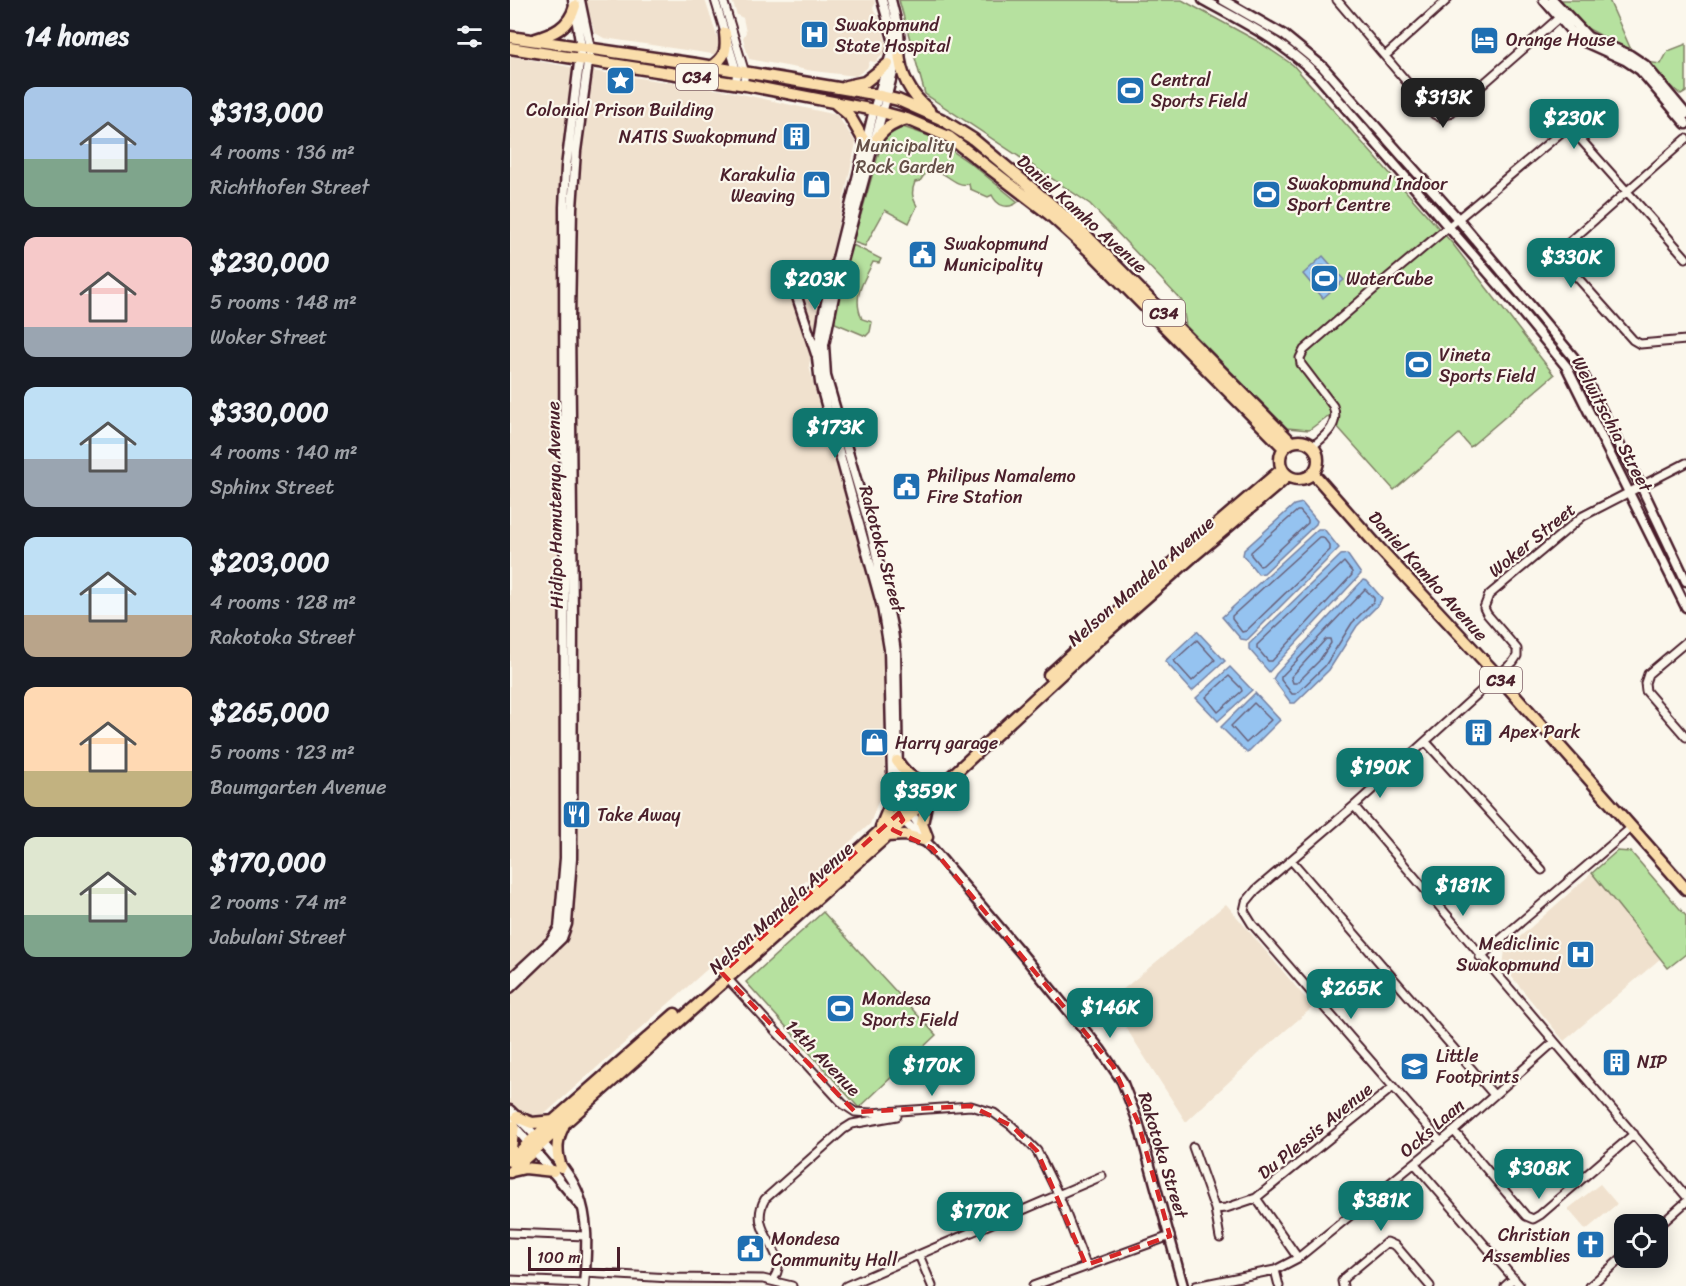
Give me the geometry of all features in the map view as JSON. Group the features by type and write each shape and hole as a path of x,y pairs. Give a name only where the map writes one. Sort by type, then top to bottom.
{"main road":[{"path":"530,41 559,30 567,24 576,2"},
{"path":"711,67 721,61 726,52 725,33"},
{"name":"C34","path":"510,37 883,96"},
{"name":"C34","path":"510,48 739,84 878,111"},
{"path":"899,51 901,68 910,89 941,119"},
{"path":"831,88 858,85 888,64"},
{"name":"Daniel Kamho Avenue","path":"883,96 941,119 973,139 1077,226 1287,445"},
{"path":"835,103 849,115 870,144 889,126 907,119"},
{"name":"Daniel Kamho Avenue","path":"878,111 907,119 950,137 1049,214 1287,445"},
{"path":"1302,440 1313,446 1318,459 1313,473 1301,479 1285,473 1280,458 1287,445 1302,440"},
{"name":"Nelson Mandela Avenue","path":"511,1168 560,1121 881,836 935,782 1104,624 1285,473"},
{"name":"Nelson Mandela Avenue","path":"905,813 928,797 1022,709 1285,473"},
{"name":"Daniel Kamho Avenue","path":"1313,473 1498,676 1686,889"},
{"path":"897,761 905,773 912,778 920,782 935,782"},
{"path":"893,791 881,836 905,835 925,839 922,824 928,797"},
{"path":"510,1155 513,1118 532,1123 560,1121 557,1169 511,1168"}],"street":[{"path":"715,0 741,73"},
{"path":"723,0 741,73 739,84"},
{"path":"882,0 893,43 883,96"},
{"path":"883,96 899,51 900,32 891,0"},
{"name":"Welwitschia Street","path":"1203,0 1261,31 1297,57 1336,96 1566,366 1686,607"},
{"name":"Welwitschia Street","path":"1223,0 1284,35 1322,66 1459,220 1575,359 1683,567 1686,581"},
{"path":"1337,0 1434,114 1440,117 1449,114 1562,15"},
{"path":"1385,56 1447,0"},
{"path":"1544,0 1588,37 1630,55 1645,65 1686,114"},
{"path":"1553,0 1571,31 1585,42 1641,70 1686,124"},
{"name":"Hidipo Hamutenya Avenue","path":"510,988 557,945 567,924 574,807 570,319 572,219 573,175 585,48 576,2"},
{"name":"Hidipo Hamutenya Avenue","path":"510,979 551,941 559,928 564,869 564,207 566,167 584,60"},
{"name":"Rakotoka Street","path":"883,96 839,272 824,345 826,376 872,534 893,631 896,664 898,777 905,813"},
{"path":"1313,446 1330,430 1335,422 1335,413 1333,406 1301,364 1300,358 1304,350 1564,130 1574,132 1686,258"},
{"path":"1686,139 1560,253 1561,259 1633,340 1640,344 1686,340"},
{"name":"Rakotoka Street","path":"870,144 824,311 817,358 820,384 866,546 886,628 889,650 893,791 905,813 932,848 1100,1049 1122,1080 1138,1122 1183,1286"},
{"path":"789,273 817,358"},
{"name":"Woker Street","path":"1498,676 1513,662 1518,652 1487,614 1484,608 1489,595 1583,516 1686,463"},
{"path":"1670,574 1683,567"},
{"path":"1686,642 1648,674 1645,683 1646,691 1686,737"},
{"path":"1441,1142 1252,924 1244,911 1246,902 1256,890 1354,806 1498,676"},
{"path":"1426,742 1542,870"},
{"path":"1354,806 1480,957 1686,1196"},
{"path":"1480,957 1631,828"},
{"path":"1292,860 1494,1095"},
{"name":"14th Avenue","path":"724,975 843,1104 855,1112 871,1113 971,1106 994,1113 1012,1126 1037,1151 1059,1196 1086,1265"},
{"name":"Ocks Laan","path":"1196,1286 1275,1270 1298,1258 1415,1164 1554,1042"},
{"name":"Du Plessis Avenue","path":"1215,1209 1226,1208 1256,1198 1393,1087"},
{"path":"772,1281 778,1274 779,1259 759,1220 760,1209 765,1199 852,1124 926,1110"},
{"path":"510,1280 523,1283 584,1285 586,1236 579,1194 513,1118"},
{"path":"1454,1131 1526,1216 1533,1219 1634,1134"},
{"path":"1193,1147 1215,1209 1220,1238"},
{"path":"1415,1164 1520,1286"},
{"path":"846,1286 863,1283 919,1255 1102,1176"},
{"name":"Du Plessis Avenue","path":"1256,1198 1298,1258"},
{"path":"1668,1218 1686,1202"},
{"path":"510,1233 586,1236"},
{"path":"1033,1286 1170,1236"},
{"path":"1343,1286 1342,1281 1345,1277 1388,1242 1396,1246 1430,1286"},
{"path":"919,1255 932,1286"},
{"path":"1590,1286 1614,1265"},
{"path":"1275,1270 1279,1286"},
{"path":"585,1273 670,1278 726,1278 772,1281 792,1286"},
{"path":"726,1278 731,1286"},
{"path":"1505,1286 1514,1278"}],"highlighted area":[{"path":"899,813 903,820 893,830 932,848 1113,1066 1138,1122 1170,1236 1086,1265 1037,1151 1012,1126 971,1106 855,1112 722,973"}],"shaded area":[{"path":"585,0 705,0 721,48 719,55 604,38 595,33"},
{"name":"Swakopmund State Hospital","path":"732,0 874,0 873,8 878,15 887,46 885,53 875,62 870,61 867,68 856,76 813,71 749,59 743,38 746,32 743,18 737,15"},
{"path":"510,56 592,71 728,91 837,115 856,143 809,366 867,567 884,644 886,739 885,782 870,824 510,1145"},
{"name":"Mediclinic Swakopmund","path":"1592,873 1661,958 1564,1041 1503,966 1505,950"},
{"path":"1226,904 1313,1007 1186,1122 1109,1001"},
{"path":"1600,1184 1617,1204 1586,1230 1568,1209"}],"green space":[{"path":"899,0 1182,0 1259,42 1293,65 1452,243 1554,375 1470,447 1459,434 1394,490 1328,416 1309,430 1287,428 1186,326 1182,301 1090,204 925,94"},
{"path":"1560,0 1609,0 1632,52 1583,26"},
{"path":"1686,44 1686,92 1681,95 1646,62 1661,64 1668,51"},
{"name":"Municipality Rock Garden","path":"903,127 932,137 974,166 1018,202 1010,206 1003,206 992,195 988,197 970,189 969,184 955,182 938,171 932,170 926,173 920,181 915,182 913,194 917,206 909,223 885,210 865,246 853,242 883,138"},
{"path":"851,244 881,259 879,263 873,262 858,296 862,319 872,322 870,332 866,336 835,323 835,302"},
{"path":"1617,851 1631,852 1686,916 1686,954 1668,968 1592,873"},
{"name":"Mondesa Sports Field","path":"823,912 936,1035 859,1108 746,982"}],"water":[{"path":"1323,256 1344,280 1323,298 1303,274"},
{"path":"1302,503 1317,521 1316,524 1264,573 1258,574 1243,555 1244,550 1294,505"},
{"path":"1318,529 1324,529 1339,548 1247,640 1241,639 1222,617"},
{"path":"1347,554 1361,574 1269,672 1249,649 1249,644 1341,555"},
{"path":"1363,580 1367,581 1382,598 1379,604 1357,626 1329,670 1295,703 1291,703 1273,679"},
{"path":"1197,631 1225,661 1192,691 1165,661"},
{"path":"1230,667 1252,690 1218,721 1196,698"},
{"path":"1255,693 1280,720 1247,753 1221,727"}],"place":[{"name":"Swakopmund State Hospital","path":"814,35"},
{"name":"Orange House","path":"1485,40"},
{"name":"Colonial Prison Building","path":"620,81"},
{"name":"Central Sports Field","path":"1130,90"},
{"name":"NATIS Swakopmund","path":"797,137"},
{"name":"Karakulia Weaving","path":"816,185"},
{"name":"Swakopmund Indoor Sport Centre","path":"1266,194"},
{"name":"Swakopmund Municipality","path":"923,254"},
{"name":"WaterCube","path":"1325,279"},
{"name":"Vineta Sports Field","path":"1418,365"},
{"name":"Philipus Namalemo Fire Station","path":"906,486"},
{"name":"Apex Park","path":"1478,732"},
{"name":"Harry garage","path":"874,743"},
{"name":"Take Away","path":"576,815"},
{"name":"Mediclinic Swakopmund","path":"1581,954"},
{"name":"Mondesa Sports Field","path":"841,1009"},
{"name":"NIP","path":"1616,1062"},
{"name":"Little Footprints","path":"1415,1066"},
{"name":"Christian Assemblies","path":"1591,1245"},
{"name":"Mondesa Community Hall","path":"750,1249"}]}
